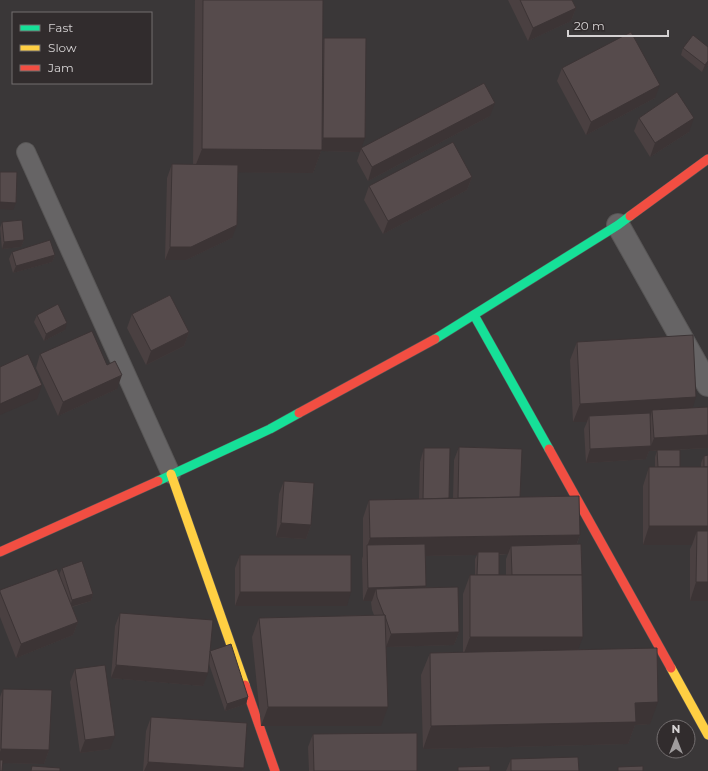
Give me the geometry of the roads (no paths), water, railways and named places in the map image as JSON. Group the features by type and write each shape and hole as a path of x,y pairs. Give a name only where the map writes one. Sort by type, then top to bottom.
{"main road":[{"path":"0,552 270,429 432,341 618,225 708,159"},
{"path":"474,315 708,735"},
{"path":"171,474 275,771"}],"street":[{"path":"618,225 708,385"}],"lane":[{"path":"26,152 171,474"}]}
